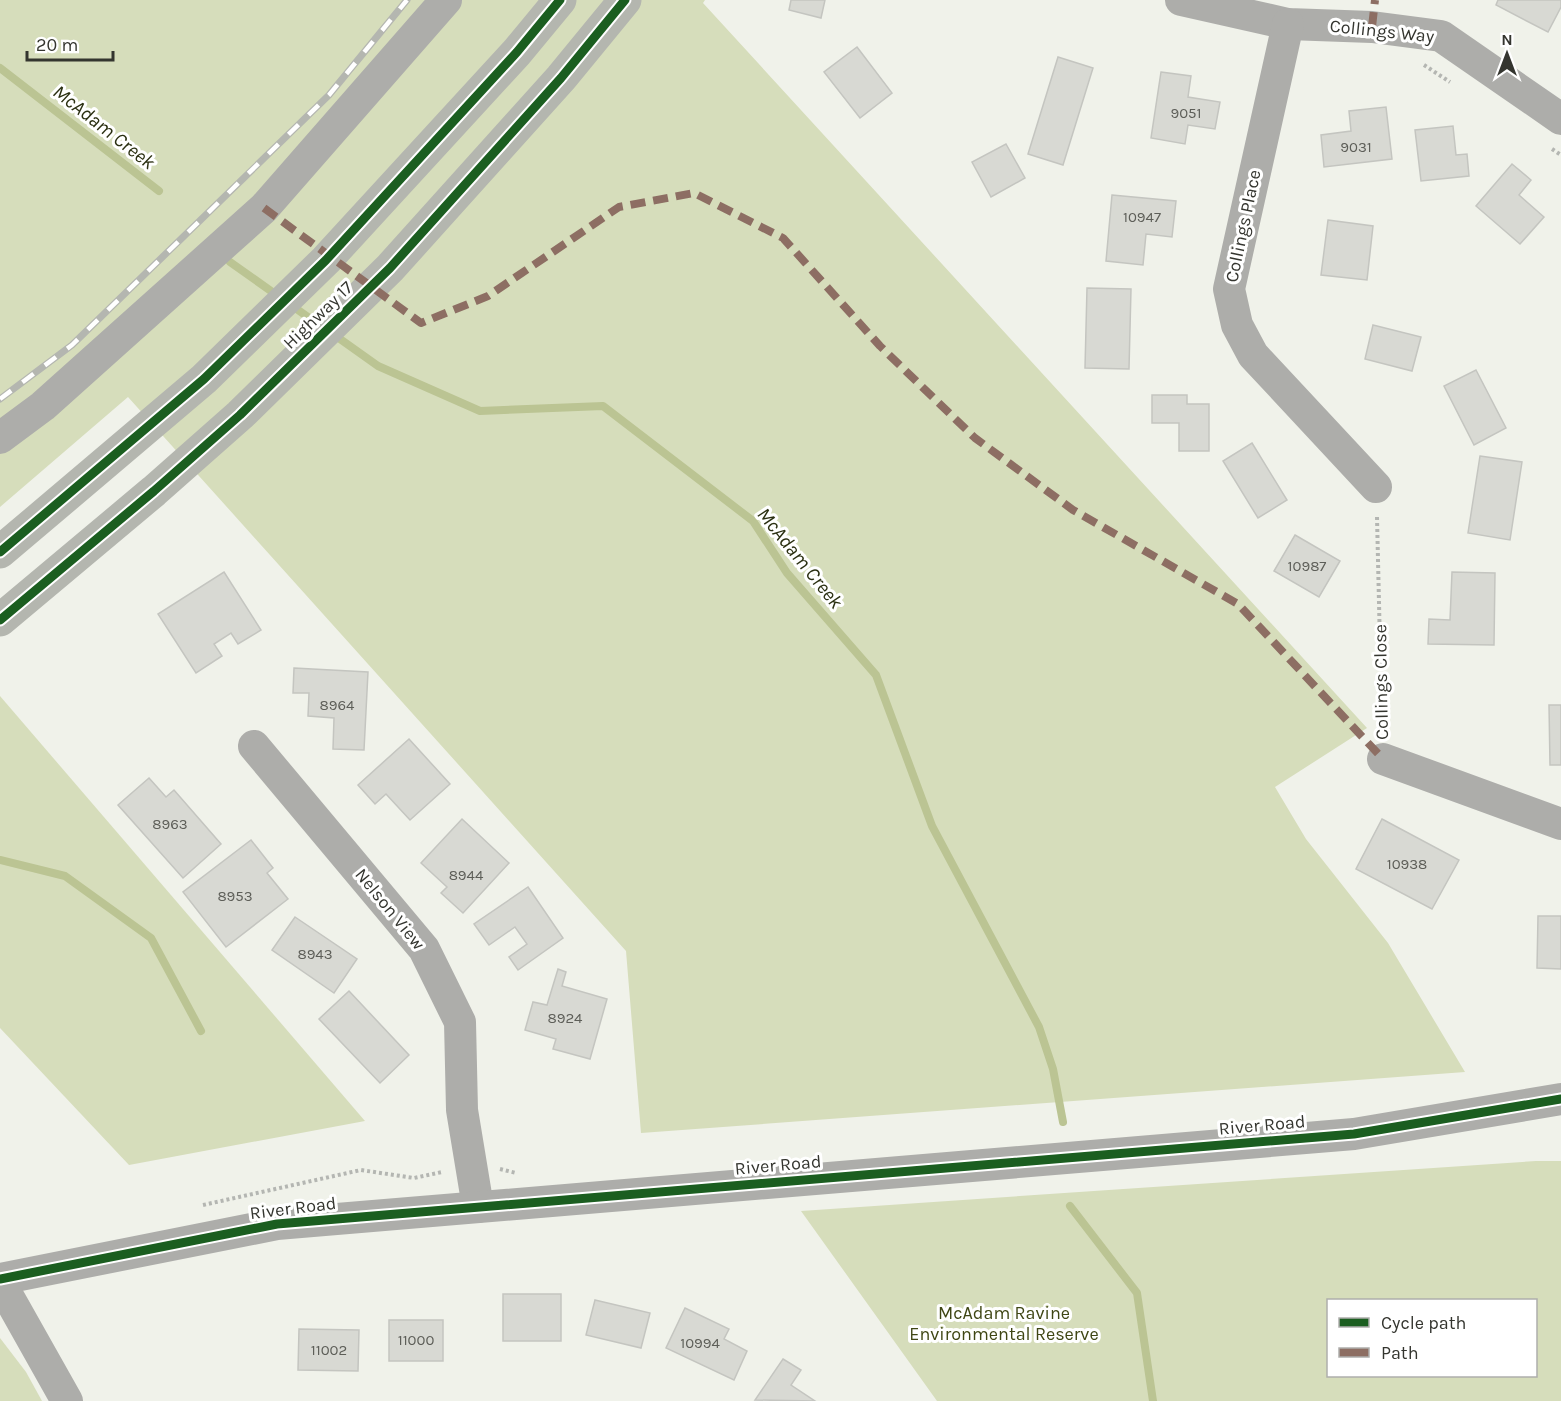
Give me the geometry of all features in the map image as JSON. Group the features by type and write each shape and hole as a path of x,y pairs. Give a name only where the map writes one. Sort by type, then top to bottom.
{"highway":[{"name":"Highway 17","path":"0,552 204,379 295,292 517,52 560,0"},
{"name":"Highway 17","path":"0,620 154,491 240,415 390,268 561,78 625,0"}],"street":[{"path":"0,438 43,406 264,208 446,0"},
{"name":"Collings Way","path":"1181,0 1288,24 1372,27 1441,36 1561,119"},
{"name":"Collings Place","path":"1288,24 1229,289 1237,325 1253,355 1376,487"},
{"name":"Nelson View","path":"254,746 424,949 460,1022 462,1110 478,1207"},
{"name":"Collings Close","path":"1383,759 1561,824"},
{"name":"River Road","path":"0,1280 277,1224 1354,1134 1561,1099"},
{"path":"0,1280 67,1401"}],"path":[{"path":"1414,63 1424,65 1453,84"},
{"path":"1550,148 1561,155"}],"green space":[{"path":"0,0 705,0 703,3 1367,728 1275,787 1306,839 1388,943 1465,1072 641,1133 626,951 128,397 0,507"},
{"path":"0,696 365,1121 129,1165 0,1028"},
{"name":"McAdam Ravine Environmental Reserve","path":"1561,1161 1561,1401 937,1401 801,1211"},
{"path":"0,1338 26,1372 42,1401 0,1401"}],"building":[{"path":"791,0 825,0 821,18 789,10"},
{"path":"1498,0 1561,0 1561,7 1548,32 1496,5"},
{"path":"857,47 892,93 860,118 824,72"},
{"path":"1058,57 1093,68 1063,165 1028,154"},
{"path":"1161,72 1191,76 1188,97 1220,102 1215,129 1188,125 1185,144 1151,138"},
{"path":"1386,107 1392,159 1324,167 1321,135 1351,131 1349,111"},
{"path":"1453,126 1456,155 1467,154 1469,176 1421,181 1415,130"},
{"path":"1006,144 1025,178 991,197 972,162"},
{"path":"1512,164 1531,180 1519,195 1544,217 1520,244 1476,206"},
{"path":"1112,195 1176,201 1172,237 1146,234 1143,265 1106,261"},
{"path":"1328,220 1373,226 1367,280 1321,275"},
{"path":"1087,288 1131,289 1129,369 1085,368"},
{"path":"1373,325 1421,337 1412,371 1365,359"},
{"path":"1476,370 1506,428 1474,445 1444,386"},
{"path":"1152,395 1187,395 1187,404 1209,404 1209,451 1179,451 1179,423 1152,423"},
{"path":"1252,443 1287,500 1258,518 1223,461"},
{"path":"1480,456 1522,462 1510,540 1468,533"},
{"path":"1295,535 1340,561 1319,597 1274,571"},
{"path":"224,572 261,630 238,644 231,633 214,644 222,656 196,673 158,614"},
{"path":"1452,572 1495,573 1494,645 1428,644 1429,619 1450,620"},
{"path":"294,668 368,672 364,750 333,749 334,718 308,716 309,693 293,693"},
{"path":"1549,705 1561,705 1561,765 1550,765"},
{"path":"409,739 450,784 410,820 386,794 375,804 358,785"},
{"path":"149,778 166,797 174,790 221,844 183,878 118,805"},
{"path":"462,819 509,863 463,913 441,893 447,887 421,863"},
{"path":"1382,819 1459,860 1432,909 1356,869"},
{"path":"251,840 273,868 267,873 288,899 226,947 183,892"},
{"path":"528,887 563,938 518,970 509,957 527,944 515,927 489,945 474,924"},
{"path":"1538,916 1561,916 1561,969 1537,968"},
{"path":"295,917 357,959 334,993 272,950"},
{"path":"558,969 566,972 562,986 607,999 590,1059 553,1049 556,1039 525,1030 533,1002 547,1005"},
{"path":"349,991 409,1055 380,1083 319,1019"},
{"path":"503,1294 561,1294 561,1341 503,1341"},
{"path":"595,1300 650,1313 641,1348 586,1335"},
{"path":"685,1308 729,1329 724,1339 747,1351 734,1380 666,1348"},
{"path":"389,1320 443,1320 443,1361 389,1361"},
{"path":"299,1329 359,1330 358,1371 298,1370"},
{"path":"783,1359 801,1370 791,1385 815,1401 755,1400"}],"waterway":[{"name":"McAdam Creek","path":"0,68 159,191"},
{"name":"McAdam Creek","path":"230,262 278,296"},
{"name":"McAdam Creek","path":"291,305 322,327"},
{"name":"McAdam Creek","path":"333,334 378,366 480,411 603,406 753,521 787,573 876,675 932,826 1039,1027 1053,1069 1063,1122"},
{"path":"0,860 65,876 151,938 201,1031"},
{"name":"McAdam Creek","path":"1070,1206 1137,1293 1153,1401"}],"railway":[{"path":"0,399 72,345 329,95 407,0"}],"marked path":[{"path":"1372,27 1375,0"},
{"path":"264,208 421,323 488,296 619,207 694,193 783,238 880,346 975,438 1073,510 1238,604 1383,759"}],"cycle path":[{"path":"0,552 204,379 326,260 517,52 560,0"},
{"path":"0,620 154,491 240,415 390,268 561,78 625,0"},
{"path":"0,1279 277,1224 1354,1134 1561,1099"}]}
